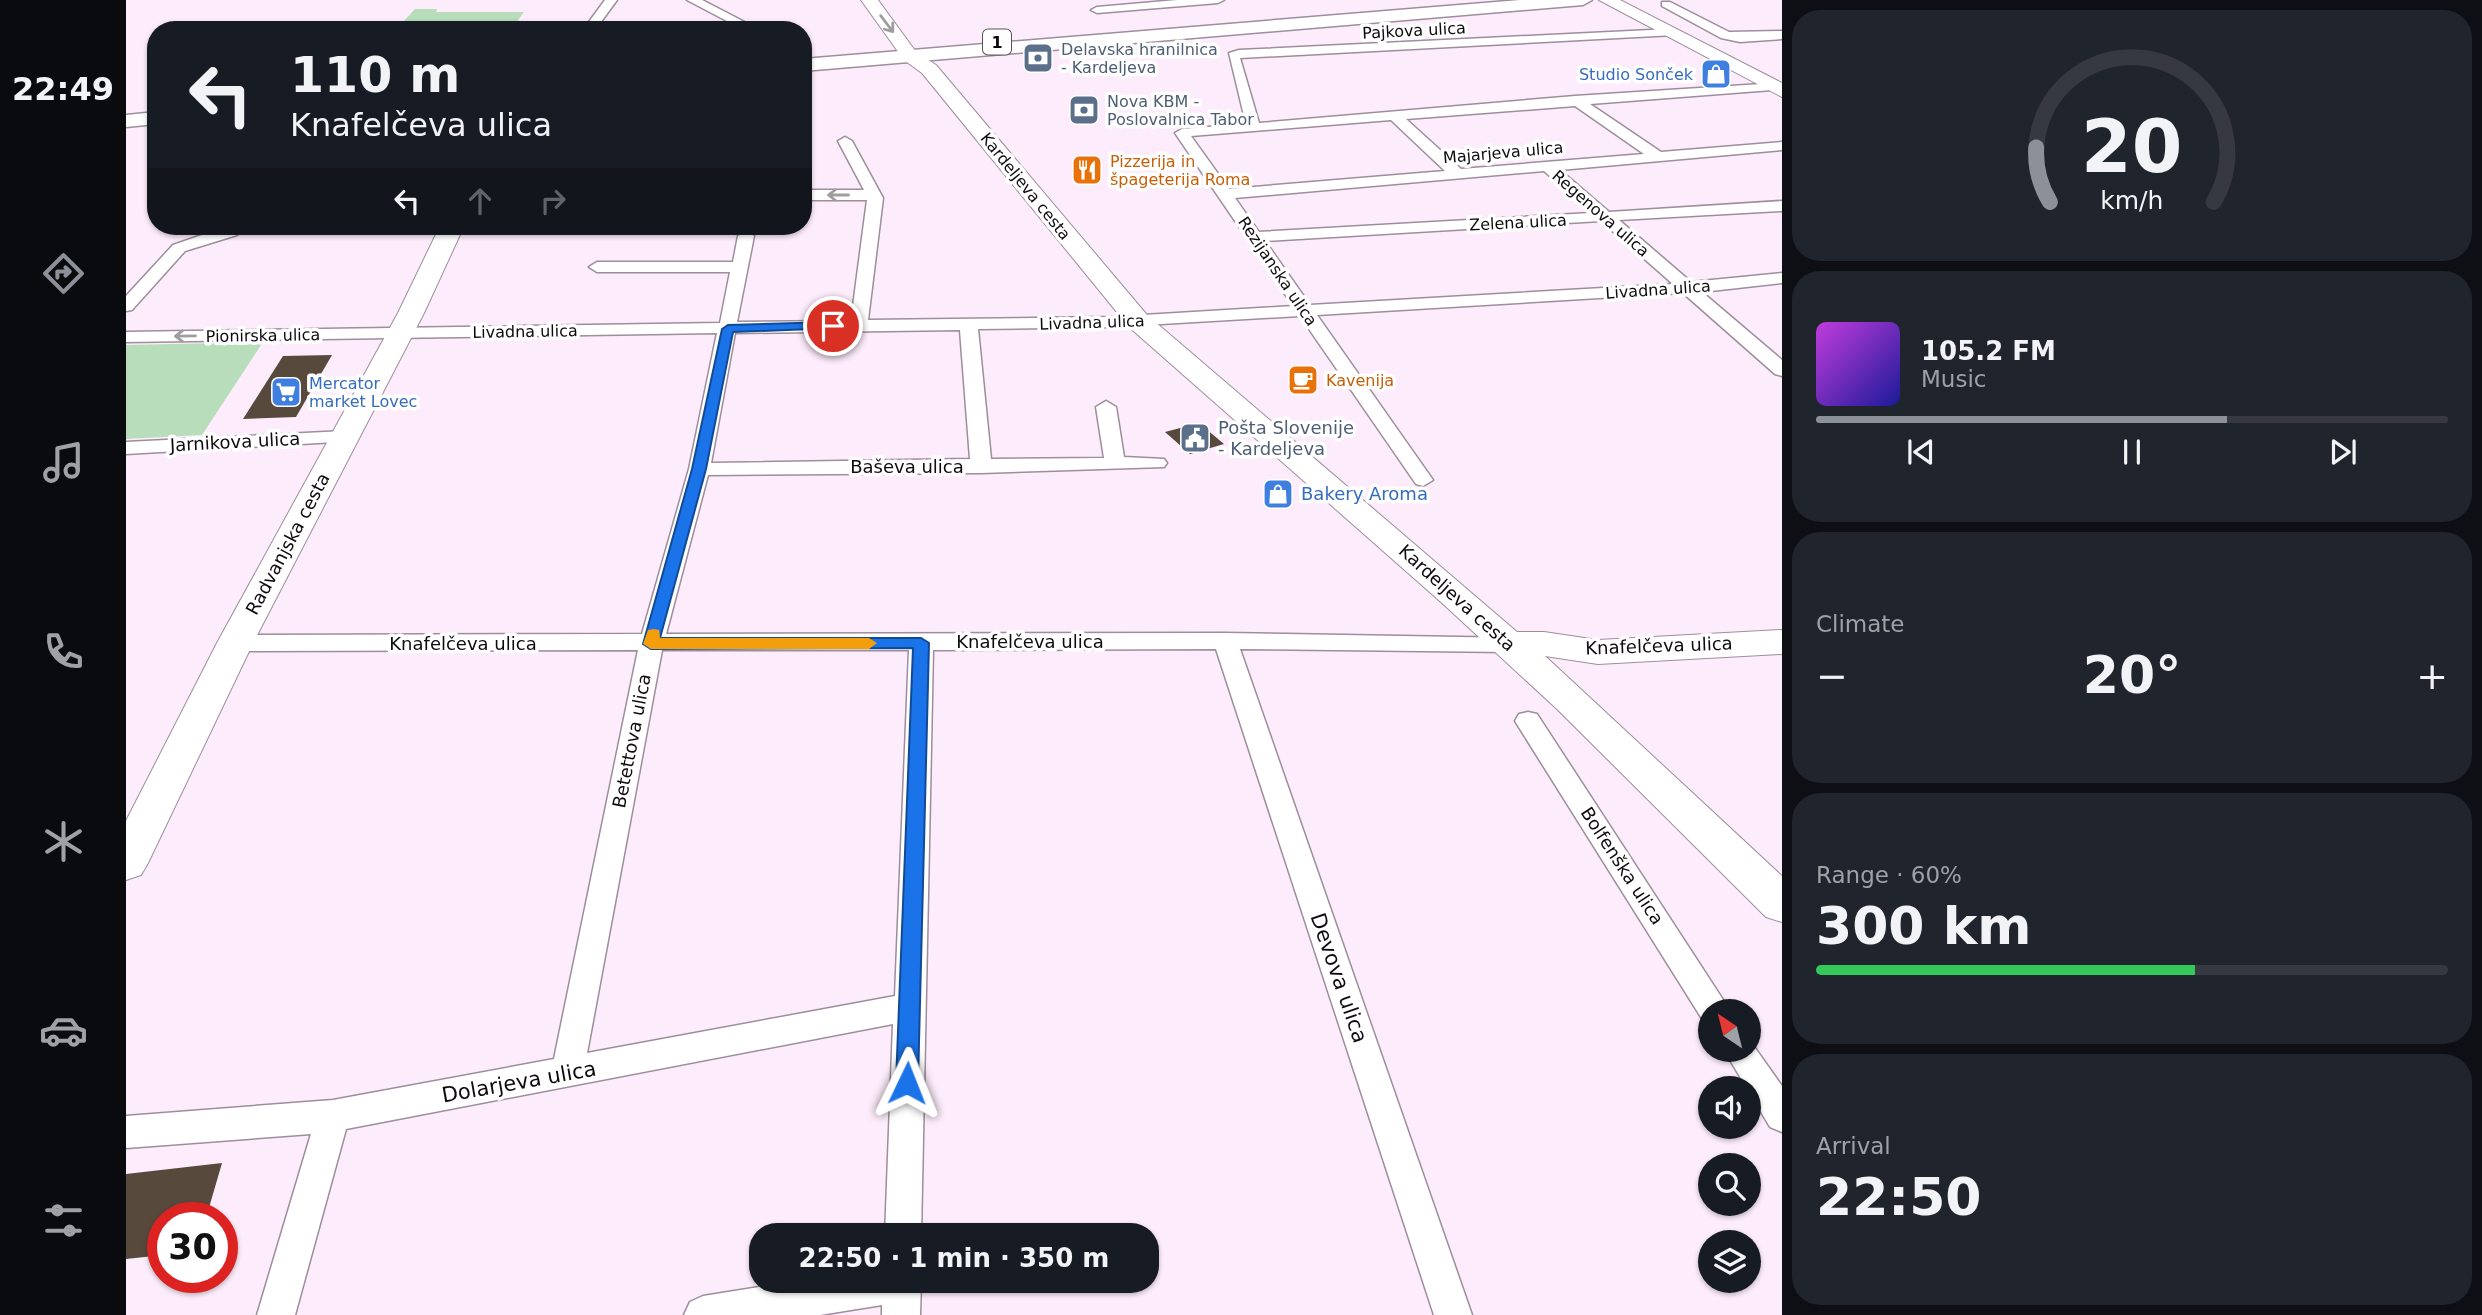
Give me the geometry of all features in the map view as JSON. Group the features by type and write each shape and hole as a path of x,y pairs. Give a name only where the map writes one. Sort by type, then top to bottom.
{"main road":[{"name":"1","path":"929,51 1512,0"},
{"name":"1","path":"812,57 929,51 1583,0"},
{"name":"1","path":"812,64 907,52"},
{"path":"126,115 147,113"},
{"path":"126,121 147,119"}],"street":[{"path":"596,21 611,0"},
{"path":"693,0 736,21"},
{"path":"869,0 907,52"},
{"path":"1086,0 1107,19"},
{"path":"1097,10 1217,0"},
{"path":"1607,0 1777,89"},
{"path":"1666,4 1725,35 1740,38 1782,35"},
{"name":"Pajkova ulica","path":"1253,126 1233,56 1238,54 1671,33"},
{"name":"Kardeljeva cesta","path":"929,51 1141,314 1468,590 1782,875"},
{"name":"Rezijanska ulica","path":"1423,480 1227,194 1182,133 1575,100 1777,89"},
{"path":"1575,100 1657,156"},
{"path":"1393,116 1457,173"},
{"path":"845,141 875,198 859,325"},
{"name":"Majarjeva ulica","path":"1227,194 1782,146"},
{"name":"Regenova ulica","path":"1546,166 1782,370"},
{"path":"812,195 873,195"},
{"name":"Zelena ulica","path":"1254,237 1782,206"},
{"path":"126,306 173,253 188,244 220,235"},
{"name":"Radvanjska cesta","path":"126,863 235,643 400,332 448,235"},
{"name":"Betettova ulica","path":"568,1074 651,644 699,469 746,236"},
{"path":"597,267 739,267"},
{"name":"Livadna ulica","path":"400,332 859,325 969,326 1141,314 1304,310 1687,288 1782,278"},
{"path":"969,326 981,467"},
{"name":"Pionirska ulica","path":"126,337 400,332"},
{"path":"1106,408 1115,464"},
{"name":"Jarnikova ulica","path":"126,448 345,437"},
{"name":"Baševa ulica","path":"699,469 1157,463"},
{"name":"Knafelčeva ulica","path":"235,643 651,644 1225,640 1526,644 1598,652 1782,642"},
{"name":"Devova ulica","path":"1225,640 1452,1315"},
{"path":"903,1223 921,643"},
{"name":"Kardeljeva cesta","path":"1526,644 1782,904"},
{"name":"Bolfenška ulica","path":"1528,721 1707,999"},
{"name":"Dolarjeva ulica","path":"126,1132 333,1116 568,1074 909,1007"},
{"path":"1748,1062 1782,1116"},
{"path":"276,1315 333,1116"},
{"path":"703,1315 901,1293"}],"green space":[{"path":"415,9 437,9 436,12 524,12 517,21 404,21"},
{"path":"263,342 202,435 126,439 126,345"}],"building":[{"name":"Mercator market Lovec","path":"332,355 296,417 243,419 283,356"},
{"name":"Pošta Slovenije - Kardeljeva","path":"1199,423 1224,444 1190,454 1165,432"},
{"path":"222,1163 211,1202 147,1202 147,1257 126,1259 126,1174"}],"slow traffic":[{"path":"654,634 651,644 869,643"}],"place":[{"name":"Delavska hranilnica - Kardeljeva","path":"1038,58"},
{"name":"Studio Sonček","path":"1716,74"},
{"name":"Nova KBM - Poslovalnica Tabor","path":"1084,110"},
{"name":"Pizzerija in špageterija Roma","path":"1087,170"},
{"name":"Kavenija","path":"1303,380"},
{"name":"Mercator market Lovec","path":"286,392"},
{"name":"Pošta Slovenije - Kardeljeva","path":"1195,438"},
{"name":"Bakery Aroma","path":"1278,494"}],"route":[{"path":"833,326 728,329 699,469 651,644 921,643 907,1083"}]}
